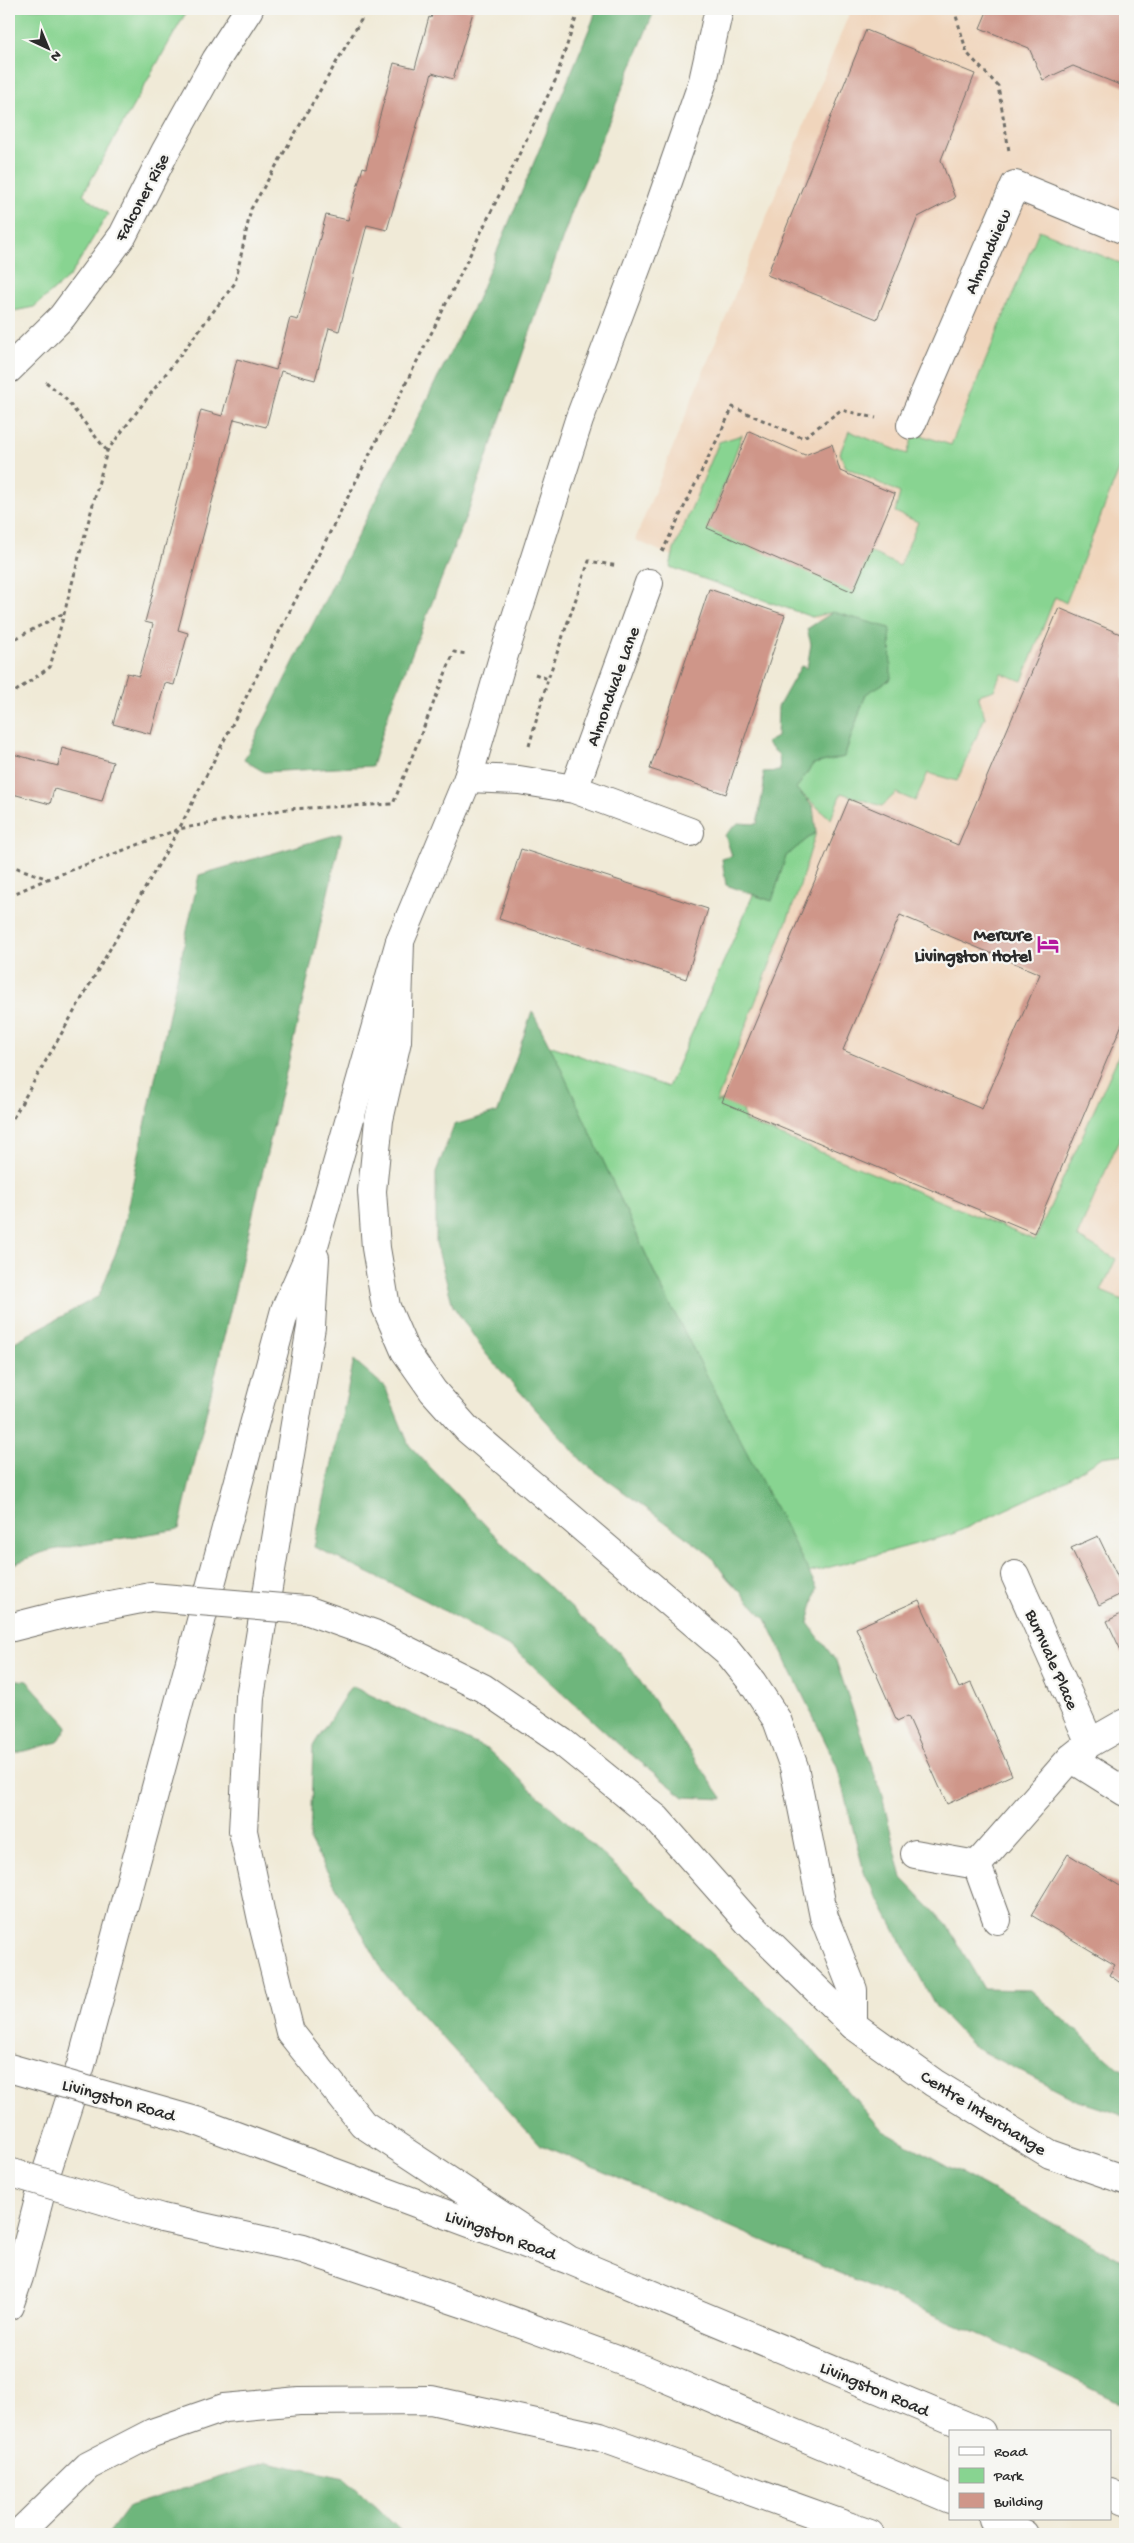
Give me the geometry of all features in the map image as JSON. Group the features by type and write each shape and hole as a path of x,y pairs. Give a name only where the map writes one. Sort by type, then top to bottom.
{"main road":[{"name":"Falconer Rise","path":"14,363 62,317 123,235 165,152 216,60 249,9"},
{"path":"9,2306 19,2277 44,2180 81,2065 285,1310 316,1242 400,941 468,778 502,660 579,420 656,216 703,80 719,9"},
{"path":"1016,185 1125,230"},
{"name":"Almondview","path":"911,425 1016,185"},
{"name":"Almondvale Lane","path":"574,789 649,583"},
{"path":"468,778 519,780 574,789 690,832"},
{"path":"400,941 397,1042 379,1120 372,1191 376,1248 386,1306 405,1351 433,1391 467,1429 727,1652 752,1682 777,1720 794,1766 824,1917 853,1990 853,2025"},
{"path":"316,1242 311,1327 250,1697 243,1831 262,1920 290,2032 363,2124 569,2260"},
{"name":"Burnvale Place","path":"1015,1575 1081,1750"},
{"name":"Centre Interchange","path":"9,1628 60,1614 151,1597 306,1610 374,1634 483,1688 562,1742 657,1819 750,1924 853,2025 934,2083 1050,2154 1125,2180"},
{"path":"977,1865 1081,1750 1125,1723"},
{"path":"1081,1750 1125,1792"},
{"path":"915,1854 977,1865"},
{"path":"977,1865 997,1920"},
{"name":"Livingston Road","path":"9,2068 196,2121 569,2260 976,2430"},
{"path":"9,2172 162,2218 303,2249 480,2309 646,2370 949,2499"},
{"path":"18,2534 88,2466 152,2433 224,2408 299,2401 431,2400 600,2437 870,2534"},
{"path":"1112,2494 1125,2500"},
{"path":"996,2520 1024,2534"}],"path":[{"path":"9,696 50,667 107,451 235,283 251,209 361,20 361,9"},
{"path":"9,1125 179,829 439,318 556,81 579,9"},
{"path":"954,9 967,53 998,86 1016,185"},
{"path":"14,363 64,397 107,451"},
{"path":"659,556 733,407 803,438 841,410 911,425"},
{"path":"519,780 548,679 588,561 620,566"},
{"path":"9,642 65,613"},
{"path":"9,896 48,879 179,829 287,809 393,804 454,652 502,660 548,679"},
{"path":"9,865 48,879"}],"shaded area":[{"path":"851,9 1125,9 1125,1338 682,1168 700,1076 805,712 889,651 635,540"}],"green space":[{"path":"9,9 188,9 83,194 108,214 70,276 34,307 9,312"},
{"path":"596,9 655,9 572,211 470,506 389,712 372,766 264,772 244,760 476,302"},
{"path":"1039,230 1125,265 1125,455 1066,603 1055,597 1022,681 1001,673 994,690 978,695 985,717 957,781 928,773 915,801 896,793 882,806 841,793 831,819 796,789 813,764 844,757 866,693 891,679 833,612 812,617 670,567 674,550 719,442 742,435 708,528 853,591 870,552 900,566 918,522 895,512 900,493 846,467 840,453 849,431 907,454 914,433 951,445"},
{"path":"833,612 890,628 891,679 866,694 844,757 813,764 796,789 813,806 816,832 786,856 772,901 726,885 722,859 732,856 725,835 738,823 757,824 764,785 763,772 780,771 779,755 766,743 777,737 778,707 801,666 807,668 811,644 807,629"},
{"path":"816,832 797,895 716,1103 740,1094 745,1121 1035,1240 1125,1042 1125,1126 1077,1237 1116,1259 1101,1291 1125,1301 1125,1454 1102,1457 1058,1485 953,1534 808,1573 659,1283 549,1045 668,1087 753,895 772,901 786,856"},
{"path":"342,833 179,1529 46,1551 9,1566 9,1345 99,1296 120,1242 199,875"},
{"path":"532,1011 558,1062 659,1283 817,1588 808,1623 836,1661 882,1796 902,1878 947,1925 984,1989 1031,1990 1117,2067 1125,2071 1125,2116 1076,2100 975,2048 936,2007 864,1872 837,1766 766,1619 727,1578 709,1554 584,1463 486,1354 453,1306 436,1243 436,1172 454,1125 498,1112"},
{"path":"354,1360 385,1387 409,1445 510,1551 620,1653 723,1799 684,1797 617,1743 518,1652 425,1600 314,1547"},
{"path":"9,1679 27,1681 68,1726 58,1742 9,1755"},
{"path":"351,1686 487,1749 796,2031 883,2131 1125,2262 1125,2405 988,2338 539,2144 385,1974 310,1841 313,1746"},
{"path":"268,2462 345,2478 404,2534 108,2534 129,2506"}],"building":[{"path":"434,9 474,9 453,79 432,73 387,230 367,225 339,331 329,328 315,380 281,371 266,427 234,419 178,630 188,633 174,685 165,683 151,734 113,724 127,673 139,676 153,624 145,622 201,410 222,416 237,359 276,370 290,318 298,320 326,215 348,220 363,167 366,168 394,63 415,68 429,17 431,18"},
{"path":"988,9 1125,9 1125,87 1073,66 1043,80 1029,48 980,28"},
{"path":"866,30 975,74 941,160 955,198 918,217 877,319 767,275"},
{"path":"749,431 805,455 832,444 840,471 895,494 853,592 707,528"},
{"path":"709,589 785,615 726,794 650,769"},
{"name":"Mercure Livingston Hotel","path":"1059,608 1125,636 1125,1017 1034,1233 722,1102 849,799 958,845","holes":["900,915 1040,974 982,1109 843,1050"]},
{"path":"62,748 113,762 102,801 54,789 50,804 9,793 9,753 58,766"},
{"path":"521,849 708,909 686,979 499,919"},
{"path":"1098,1536 1125,1592 1099,1605 1071,1548"},
{"path":"919,1600 959,1688 971,1683 1012,1775 947,1804 908,1716 897,1721 856,1628"},
{"path":"1125,1612 1125,1659 1107,1621"},
{"path":"1068,1854 1125,1889 1125,1986 1109,1975 1115,1965 1031,1915"}],"place":[{"name":"Mercure Livingston Hotel","path":"1048,944"}]}
